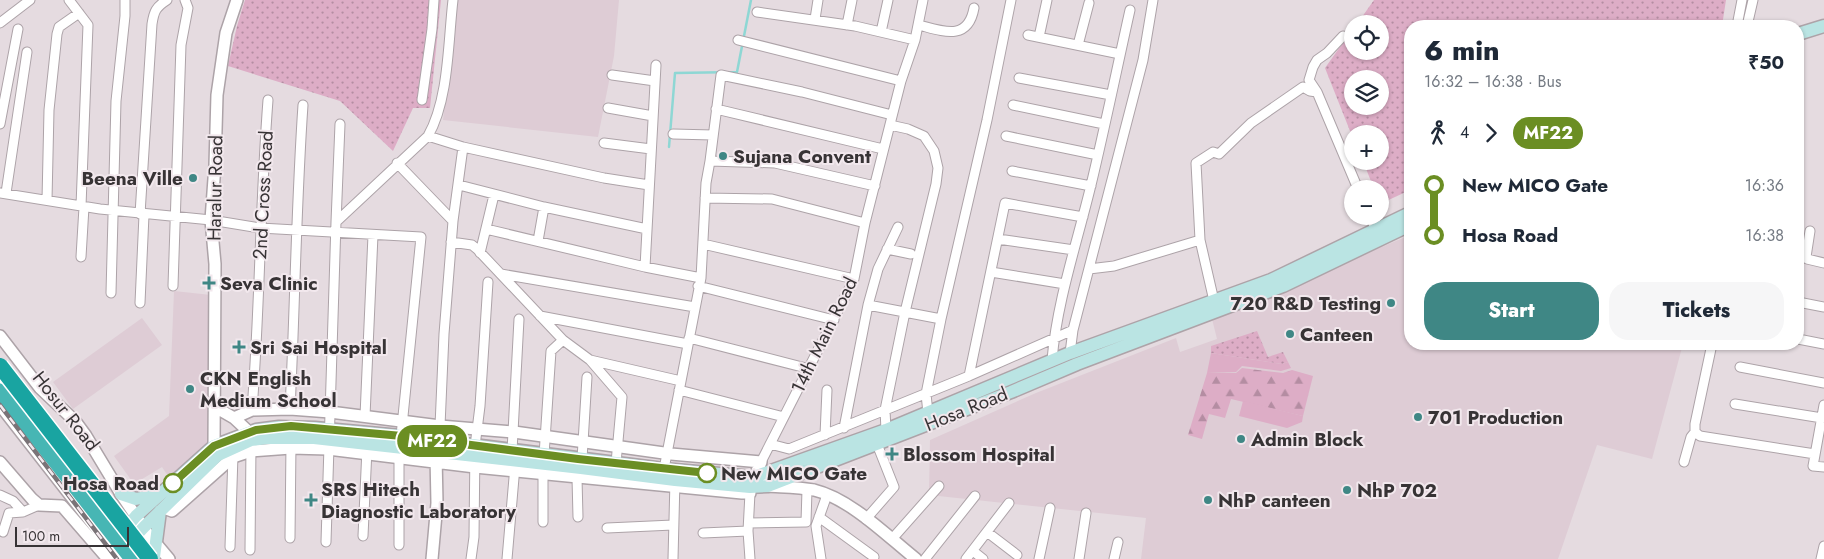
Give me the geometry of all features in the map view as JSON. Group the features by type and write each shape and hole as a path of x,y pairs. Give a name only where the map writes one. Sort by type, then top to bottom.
{"highway":[{"name":"Hosur Road","path":"0,359 136,525 154,556"},
{"path":"0,366 154,556"},
{"path":"0,379 154,556"},
{"name":"Hosur Road","path":"0,391 119,553"}],"main road":[{"path":"1804,32 1824,26"},
{"name":"Hosa Road","path":"119,553 136,525 162,493 214,446 267,438 291,443 329,439 400,447 675,484 768,486 877,444 1008,386 1052,360 1271,280 1404,216"},
{"name":"Hosa Road","path":"751,486 765,467 886,430 928,413 1078,364 1283,286 1404,228"},
{"name":"Hosa Road","path":"136,525 162,509 218,455 233,453 250,441 256,430 291,426 367,449 400,447 436,457 475,457"},
{"name":"Hosa Road","path":"514,461 544,455 664,469 751,486"},
{"path":"121,494 136,499 162,493"},
{"path":"154,556 162,509"}],"street":[{"path":"0,23 30,0"},
{"path":"69,0 88,25 81,257"},
{"path":"110,293 116,101 125,0"},
{"path":"140,303 142,214 152,24 154,12 159,5 167,0"},
{"path":"172,286 181,44 188,8 185,0"},
{"name":"Haralur Road","path":"214,446 215,264 211,220 217,96 226,33 236,0"},
{"path":"422,100 434,0"},
{"path":"336,222 428,136 437,121 453,0"},
{"path":"815,19 818,0"},
{"path":"847,25 852,0"},
{"path":"881,32 888,0"},
{"name":"14th Main Road","path":"765,467 770,444 854,279 874,186 901,81 919,25 923,0"},
{"path":"928,413 926,394 941,319 987,120 1011,0"},
{"path":"1038,37 1047,0"},
{"path":"1070,353 1073,330 1143,60 1153,0"},
{"path":"1738,20 1742,0"},
{"path":"1748,20 1753,0"},
{"path":"1078,45 1089,3"},
{"path":"919,25 948,32 957,31 965,28 972,19 974,8"},
{"path":"1052,360 1054,339 1065,284 1091,186 1130,10"},
{"path":"757,12 815,19 915,40"},
{"path":"47,200 49,110 59,27 78,13"},
{"path":"0,124 18,28"},
{"path":"1028,35 1120,54"},
{"path":"1343,36 1327,53 1317,60 1309,80 1317,92 1354,180"},
{"path":"738,40 901,81"},
{"path":"27,52 3,193 113,211 211,220 260,228 421,237 400,447 399,545"},
{"path":"645,267 656,66"},
{"path":"612,75 655,82"},
{"path":"664,469 700,282 705,198 721,75 802,92 892,115"},
{"path":"1019,78 1111,96"},
{"path":"1214,301 1200,240 1196,163 1213,152 1219,154 1252,123 1303,87 1317,92"},
{"name":"2nd Cross Road","path":"252,410 268,100"},
{"path":"290,409 298,174 303,105"},
{"path":"1013,105 1104,124"},
{"path":"608,108 653,116"},
{"path":"716,109 883,150"},
{"path":"326,542 340,124"},
{"path":"886,430 886,410 905,312 936,184 938,168 934,151 924,136 908,129 890,125"},
{"path":"673,134 713,135"},
{"path":"428,136 463,147 604,178 649,185"},
{"path":"1006,136 1098,155"},
{"path":"604,143 651,150"},
{"path":"440,426 444,334 453,221 463,147"},
{"path":"710,161 775,163 874,186"},
{"path":"397,163 453,221"},
{"path":"1012,171 1091,186"},
{"path":"459,185 544,208 647,229"},
{"path":"480,253 494,195"},
{"path":"705,198 772,199 865,223"},
{"path":"969,376 1005,203 1083,218"},
{"path":"538,240 544,208"},
{"path":"1374,225 1376,230"},
{"path":"844,428 868,305 878,269 898,227"},
{"path":"486,229 645,267 834,320"},
{"path":"1810,231 1807,260 1824,263"},
{"path":"365,416 373,235"},
{"path":"998,239 1074,250"},
{"path":"1089,269 1114,266 1200,240"},
{"path":"452,242 472,245 563,340 590,360 622,397 616,463"},
{"path":"703,244 854,279"},
{"path":"887,249 911,254"},
{"path":"991,272 1065,284"},
{"path":"501,274 695,307"},
{"path":"471,559 474,537 475,457 488,282"},
{"path":"1804,303 1824,308"},
{"path":"868,305 941,319"},
{"path":"540,316 688,341 810,368"},
{"path":"507,559 514,461 519,320"},
{"path":"770,444 789,449 969,376 1073,330"},
{"path":"0,336 40,388 75,421 86,436 121,494 136,525"},
{"path":"544,455 551,351 563,340"},
{"path":"1804,341 1824,344"},
{"path":"1684,462 1691,437 1695,432 1695,424 1711,350"},
{"path":"590,360 784,417"},
{"path":"1740,367 1824,382"},
{"path":"582,460 587,377"},
{"path":"825,435 826,390"},
{"path":"1735,404 1822,424"},
{"path":"0,405 119,553"},
{"path":"1824,405 1813,466 1824,467"},
{"path":"215,407 245,427 250,441 250,550"},
{"path":"234,418 252,410 290,409 330,412 440,426 514,432 765,467 768,486 814,490 827,495 854,510 916,559"},
{"path":"1695,432 1700,436 1815,454"},
{"path":"290,538 291,443"},
{"path":"866,519 894,487 877,444"},
{"path":"363,536 367,449"},
{"path":"230,547 233,453"},
{"path":"432,559 437,503 436,457"},
{"path":"475,457 514,461 543,474 675,484 673,559"},
{"path":"0,462 32,500 39,505"},
{"path":"543,474 543,522"},
{"path":"578,478 578,517"},
{"path":"750,559 751,486"},
{"path":"892,539 939,486"},
{"path":"703,533 806,522 807,490"},
{"path":"0,495 13,501 23,512"},
{"path":"821,559 816,526 827,495"},
{"path":"925,559 975,496"},
{"path":"966,559 1009,503"},
{"path":"3,532 5,513 23,512 39,505 62,506 119,553"},
{"path":"1039,559 1050,508"},
{"path":"1079,559 1086,513"},
{"path":"819,517 874,557"},
{"path":"606,528 674,525"},
{"path":"987,532 1017,555"},
{"path":"1114,559 1118,542"},
{"path":"1821,559 1824,546"},
{"path":"973,550 983,559"}],"shaded area":[{"path":"457,0 619,0 614,56 598,137 443,120"},
{"path":"1404,238 1404,350 1681,350 1652,459 1597,445 1558,559 1141,559 1146,518 929,495 930,440 1036,393 1176,338 1180,352 1217,339 1212,319"},
{"name":"CKN English Medium School","path":"174,291 211,295 210,448 170,479 162,467 134,484 114,456 169,416"},
{"path":"142,318 162,345 73,409 53,382"}],"green space":[{"path":"245,0 441,0 430,108 413,108 393,151 340,101 228,66"},
{"path":"1374,0 1726,0 1723,20 1404,20 1404,193 1389,200 1389,180 1370,180 1367,170 1389,170 1389,125 1348,125 1325,68 1344,41 1344,60 1389,60 1389,15 1363,15"},
{"path":"1257,331 1268,357 1283,352 1288,362 1282,364 1211,353 1211,346"},
{"path":"1211,353 1282,364 1288,362 1291,368 1281,371 1242,366 1236,372 1207,373"},
{"path":"1242,368 1283,373 1292,370 1313,376 1303,416 1231,399 1225,418 1209,414 1202,439 1188,435 1207,373 1236,373"},
{"path":"1243,401 1303,416 1302,422 1287,428 1239,416"}],"waterway":[{"path":"669,147 675,73 737,72 751,0"}],"railway":[{"path":"0,405 117,559"}],"bus line":[{"name":"MF22","path":"173,483 214,446 256,430 291,426 402,436 578,459 707,473"}],"place":[{"name":"Sujana Convent","path":"723,156"},
{"name":"Beena Ville","path":"193,178"},
{"name":"Seva Clinic","path":"209,283"},
{"name":"720 R&D Testing","path":"1391,303"},
{"name":"Canteen","path":"1290,334"},
{"name":"Sri Sai Hospital","path":"239,347"},
{"name":"CKN English Medium School","path":"190,389"},
{"name":"701 Production","path":"1418,417"},
{"name":"Admin Block","path":"1241,439"},
{"name":"Blossom Hospital","path":"892,454"},
{"name":"New MICO Gate","path":"707,473"},
{"name":"Hosa Road","path":"173,483"},
{"name":"NhP 702","path":"1347,490"},
{"name":"SRS Hitech Diagnostic Laboratory","path":"311,500"},
{"name":"NhP canteen","path":"1208,500"}]}
